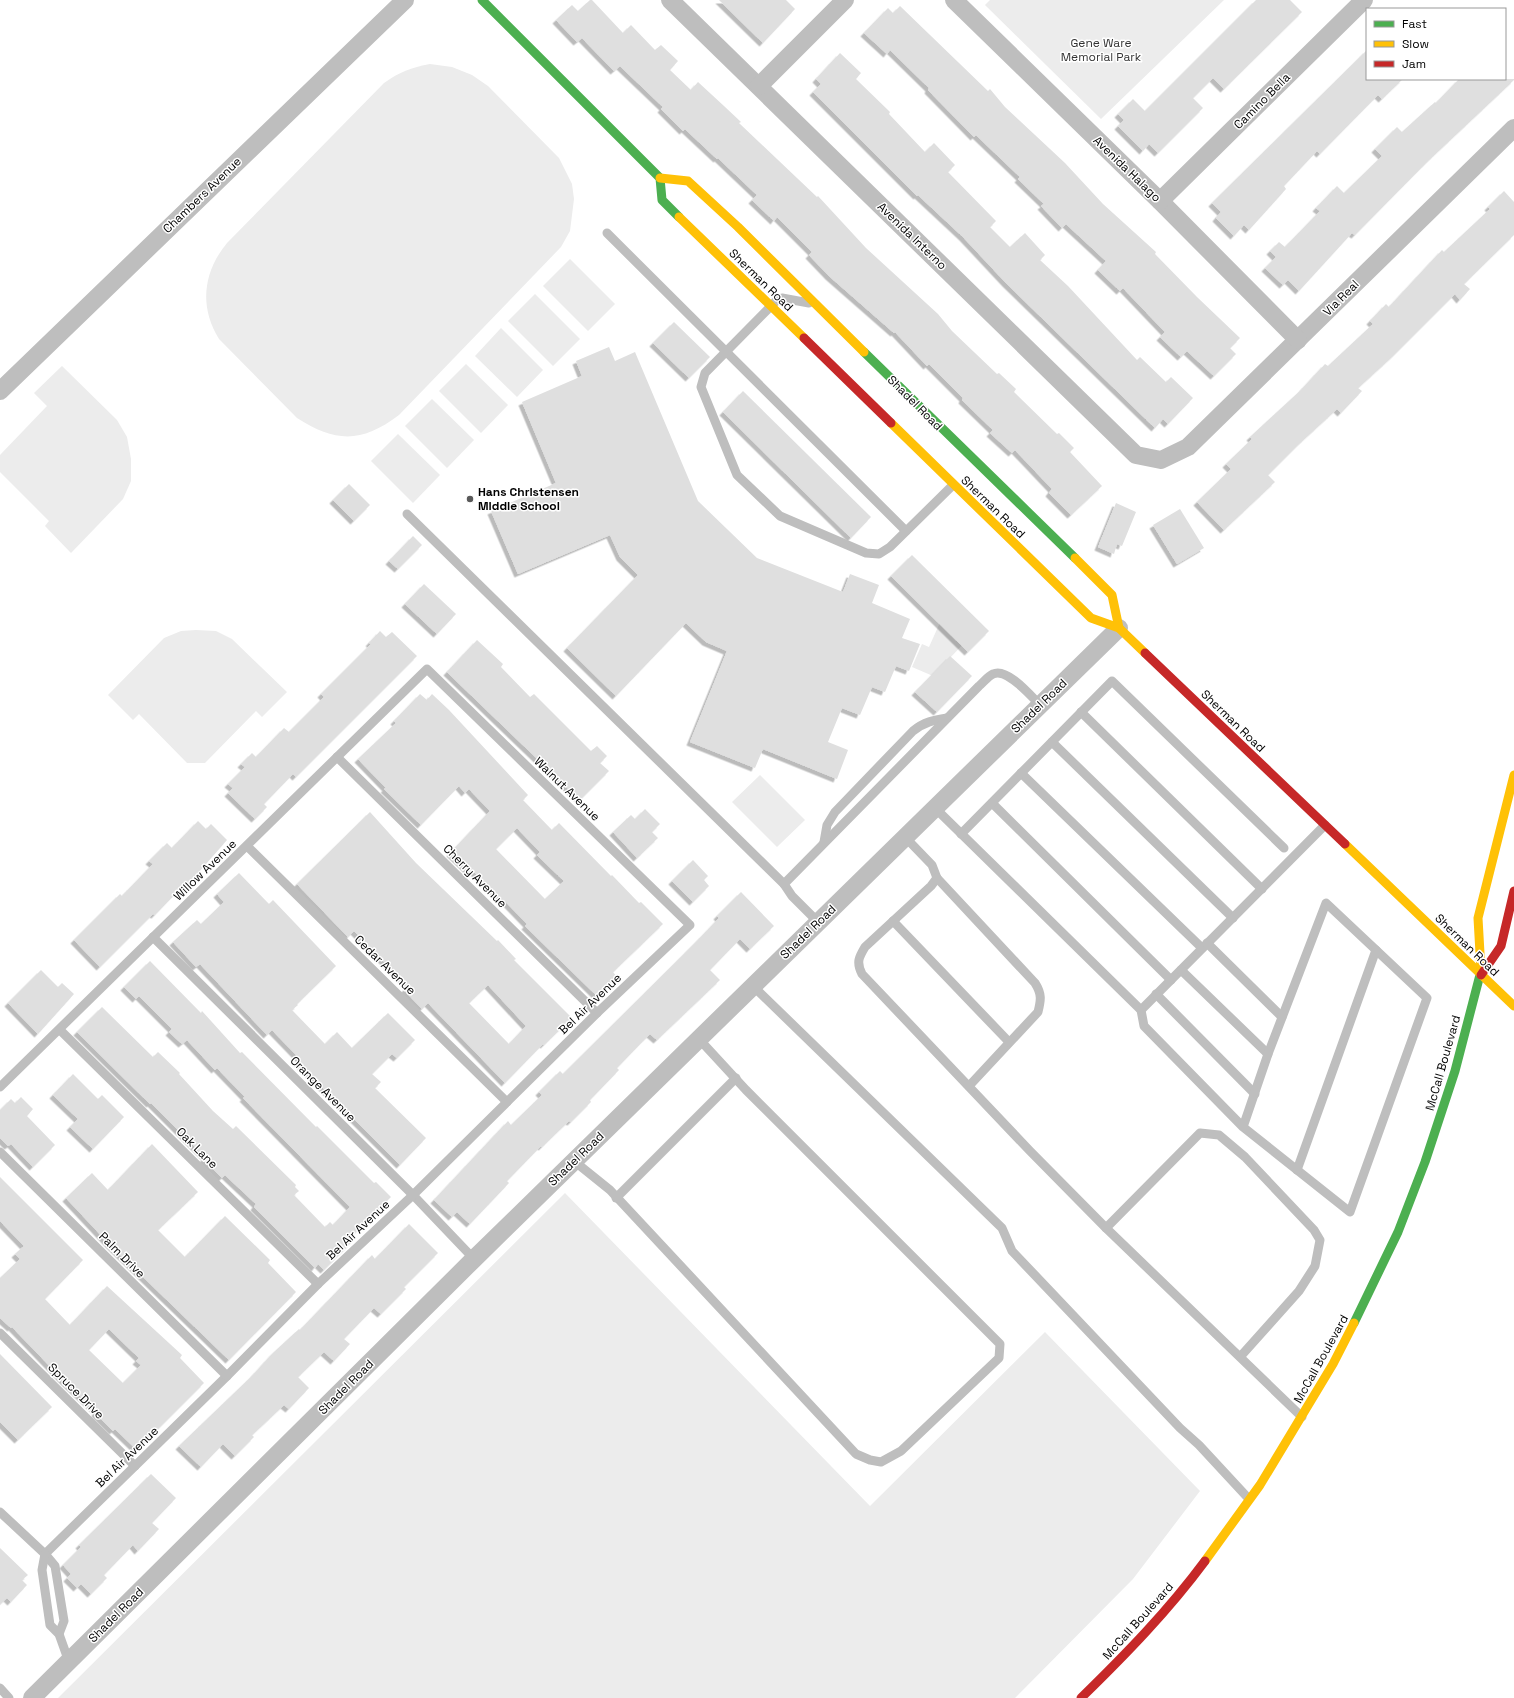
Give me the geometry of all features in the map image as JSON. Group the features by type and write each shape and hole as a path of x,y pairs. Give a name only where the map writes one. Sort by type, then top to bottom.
{"street":[{"name":"Chambers Avenue","path":"0,391 405,0"},
{"path":"482,0 660,178"},
{"name":"Avenida Interno","path":"670,0 1136,455 1161,460"},
{"path":"758,86 845,0"},
{"name":"Avenida Halago","path":"954,0 1160,201 1298,340"},
{"name":"Camino Bella","path":"1160,201 1364,0"},
{"name":"Via Real","path":"1161,460 1188,447 1514,128"},
{"name":"Shadel Road","path":"32,1698 474,1259 1119,628 1112,595 816,304 688,181 660,178"},
{"name":"Sherman Road","path":"660,178 662,200 1090,618 1119,628 1514,1006"},
{"name":"McCall Boulevard","path":"1081,1698 1134,1646 1188,1584 1250,1499 1334,1364 1370,1292 1398,1232 1425,1162 1455,1071 1481,975 1478,918 1514,775"},
{"name":"McCall Boulevard","path":"1481,975 1501,946 1514,891"}],"lane":[{"path":"607,233 906,531"},
{"path":"816,304 782,298 771,306 705,373 701,387 737,475 780,516 866,553 879,554 890,547 953,485"},
{"path":"407,514 784,884 792,896 818,922"},
{"name":"Willow Avenue","path":"0,1088 427,669"},
{"name":"Walnut Avenue","path":"427,669 690,925"},
{"path":"784,884 992,674 1000,672 1012,678 1040,705"},
{"path":"961,834 1112,680 1284,848"},
{"path":"1081,712 1262,889"},
{"path":"824,842 828,825 835,812 913,731 920,725 932,720 947,718"},
{"path":"1052,742 1233,918"},
{"name":"Cherry Avenue","path":"337,757 597,1013"},
{"path":"1021,773 1282,1017"},
{"path":"992,803 1171,980"},
{"path":"935,808 1141,1010 1144,1026 1243,1127 1350,1212 1427,998 1326,903 1268,1054 1243,1127"},
{"path":"1141,1010 1325,825"},
{"path":"905,837 932,866 937,878 1035,983 1041,992 1041,1001 1038,1012 969,1086"},
{"name":"Cedar Avenue","path":"247,846 507,1102"},
{"path":"937,878 931,886 865,946 858,959 858,966 862,974 1030,1151 1106,1228 1302,1417"},
{"path":"893,921 1009,1042"},
{"name":"Bel Air Avenue","path":"45,1554 227,1376 318,1284 413,1195 597,1013 690,925"},
{"name":"Orange Avenue","path":"153,937 413,1195 474,1259"},
{"path":"1297,1170 1376,950"},
{"path":"1181,970 1268,1054"},
{"path":"753,986 1002,1228 1012,1251 1180,1428 1199,1445 1250,1499"},
{"path":"1156,994 1255,1094"},
{"name":"Oak Lane","path":"60,1030 318,1284"},
{"path":"574,1161 610,1190 856,1454 870,1460 881,1462 901,1451 998,1358 1000,1344 699,1039"},
{"path":"616,1198 736,1078"},
{"path":"1106,1228 1200,1133 1219,1135 1245,1157 1314,1230 1320,1240 1315,1266 1299,1291 1240,1357"},
{"name":"Palm Drive","path":"0,1152 227,1376"},
{"name":"Spruce Drive","path":"0,1333 134,1466"},
{"path":"0,1512 45,1554 55,1566 64,1621 59,1634"},
{"path":"45,1554 42,1570 50,1625 59,1634 69,1662"},
{"path":"0,1688 9,1698"}],"green space":[{"name":"Gene Ware Memorial Park","path":"990,0 1224,0 1101,119 985,5"},
{"path":"430,64 452,67 472,75 488,86 559,158 572,184 574,199 570,231 561,247 399,415 373,431 361,435 349,436 324,432 297,418 219,339 208,315 206,290 209,278 219,254 227,243 384,83 406,70"},
{"path":"570,259 615,304 588,331 543,286"},
{"path":"535,294 580,339 553,366 508,321"},
{"path":"501,328 543,370 517,397 475,356"},
{"path":"466,364 508,405 481,433 439,391"},
{"path":"62,366 117,420 127,437 131,459 131,481 123,499 71,553 45,526 49,521 0,472 0,455 47,406 34,393"},
{"path":"432,399 474,440 447,468 405,426"},
{"path":"398,434 440,475 413,503 371,461"},
{"path":"942,618 966,641 933,676 912,667 922,644 929,647"},
{"path":"181,631 216,631 232,639 287,692 262,717 256,711 205,763 187,763 139,714 133,720 108,695 164,638"},
{"path":"760,775 805,820 777,847 732,802"},
{"path":"565,1193 870,1506 1045,1332 1200,1491 1133,1579 1015,1698 58,1698"}],"building":[{"path":"590,0 592,0 623,33 631,25 655,50 661,45 678,61 670,70 691,90 698,82 741,122 739,123 817,197 818,196 866,248 938,314 952,331 997,374 999,373 1016,389 1014,392 1057,434 1059,433 1074,448 1070,452 1102,486 1071,515 1049,493 1052,489 1015,450 1012,453 990,433 993,430 962,400 963,398 929,364 927,366 895,332 894,333 829,276 809,255 812,252 777,217 774,221 752,200 757,195 685,129 683,131 661,109 663,107 620,66 614,71 582,38 577,42 556,20 572,5 578,11"},
{"path":"719,0 786,0 795,9 763,43"},
{"path":"1256,0 1290,0 1302,12 1224,89 1213,78 1193,98 1203,108 1158,153 1149,144 1143,151 1118,126 1124,120 1118,114 1133,99 1145,111"},
{"path":"900,6 988,91 990,89 1005,107 1065,163 1103,204 1156,252 1155,254 1197,297 1240,338 1230,348 1236,354 1214,376 1187,351 1181,357 1160,337 1165,332 1123,288 1120,291 1098,270 1106,261 1066,224 1062,228 1041,206 1044,204 1018,179 1020,177 976,135 974,137 928,90 929,88 890,50 887,54 864,33 888,8 893,13"},
{"path":"1366,51 1366,80 1402,80 1382,99 1378,95 1320,154 1317,151 1284,186 1286,189 1249,230 1244,225 1234,236 1216,218 1221,212 1212,203"},
{"path":"840,53 861,73 856,79 890,112 889,114 925,152 934,143 955,165 948,172 996,221 990,227 1010,247 1025,233 1045,255 1040,260 1068,286 1137,360 1140,357 1166,382 1171,377 1193,398 1168,424 1163,419 1155,428 1006,283 963,237 918,195 917,196 813,92 821,84 816,79"},
{"path":"1514,79 1429,160 1355,235 1352,233 1299,291 1288,280 1283,285 1265,268 1276,257 1270,251 1279,242 1285,247 1320,211 1316,208 1337,186 1344,193 1382,156 1375,149 1397,127 1402,132 1435,102 1436,103 1458,80"},
{"path":"1504,191 1514,202 1514,235 1464,284 1470,289 1460,300 1455,294 1393,356 1358,388 1362,391 1341,413 1337,409 1300,443 1268,475 1275,482 1224,530 1197,502 1231,469 1226,464 1252,439 1250,437 1301,390 1325,364 1328,366 1373,324 1370,321 1386,304 1389,307 1442,250 1444,252 1490,209 1488,207"},
{"path":"674,322 710,357 689,378 653,343"},
{"path":"609,347 615,361 635,352 698,501 757,558 843,592 850,574 879,585 872,603 910,619 902,638 920,644 909,671 896,666 885,692 872,687 860,715 842,708 828,742 848,750 837,779 763,749 755,768 690,742 727,651 706,642 686,623 616,696 567,648 638,575 620,557 610,535 518,574 491,511 556,483 522,402 582,376 576,361"},
{"path":"743,391 871,517 851,538 723,412"},
{"path":"349,484 370,505 354,521 333,500"},
{"path":"1116,503 1136,512 1122,546 1117,544 1114,554 1098,547"},
{"path":"1180,509 1204,548 1177,564 1153,525"},
{"path":"413,536 422,545 398,569 389,561"},
{"path":"912,555 989,631 968,652 891,576"},
{"path":"424,584 456,614 437,634 405,604"},
{"path":"380,631 386,637 392,632 417,656 296,777 293,774 264,804 267,807 255,819 228,793 233,788 228,784 245,767 241,764 252,753 256,757 284,728 289,732 324,697 321,694 371,644 369,643"},
{"path":"477,640 503,664 501,667 530,697 534,694 591,751 597,746 607,756 600,763 609,771 580,800 447,672"},
{"path":"950,656 972,676 937,712 915,692"},
{"path":"420,694 427,700 432,694 449,710 528,795 523,800 552,830 559,823 611,876 612,875 639,903 641,902 663,924 613,972 617,977 597,996 525,926 527,924 500,896 499,897 474,872 472,874 450,853 490,811 469,789 465,793 459,786 421,825 384,789 386,788 358,759 396,723 394,721","holes":["517,828 540,852 537,855 564,881 545,899 496,849"]},
{"path":"645,809 660,824 652,832 658,838 637,858 613,832 631,815 635,819"},
{"path":"370,812 416,863 497,941 498,940 516,959 514,960 572,1018 544,1045 543,1044 505,1083 428,1003 422,1009 404,990 408,986 354,931 348,937 297,884","holes":["488,985 526,1026 509,1044 469,1003"]},
{"path":"198,821 206,829 211,824 227,840 181,892 179,890 155,915 153,914 100,967 74,940 120,894 122,896 153,864 149,861 167,843 172,848"},
{"path":"693,860 708,876 704,880 709,886 693,902 672,881"},
{"path":"239,873 269,904 273,900 336,966 292,1010 325,1044 337,1032 352,1048 388,1013 415,1040 397,1058 392,1054 372,1074 381,1082 375,1088 426,1138 400,1165 297,1062 300,1059 272,1030 267,1035 200,964 196,967 173,942 197,920 201,924 224,902 217,894"},
{"path":"741,892 774,926 750,949 740,939 710,970 720,980 657,1040 650,1034 617,1068 619,1070 590,1100 591,1102 571,1122 569,1121 542,1147 541,1146 507,1181 509,1183 470,1224 457,1212 452,1217 434,1200 508,1121 511,1125 542,1095 539,1092 560,1071 563,1074 697,941 719,918 717,916"},
{"path":"150,961 201,1013 202,1011 240,1053 242,1052 316,1127 317,1126 374,1183 376,1182 391,1197 348,1240 351,1243 324,1270 318,1264 315,1268 254,1207 256,1204 225,1175 222,1178 203,1159 205,1157 77,1032 102,1007 153,1057 158,1052 180,1073 179,1074 213,1111 233,1129 236,1126 296,1185 295,1187 299,1191 294,1195 325,1227 330,1222 333,1225 350,1207 243,1098 245,1097 217,1068 215,1070 187,1040 182,1044 169,1032 172,1029 139,996 136,999 124,987"},
{"path":"41,970 58,987 62,983 74,994 38,1034 8,1003"},
{"path":"73,1074 98,1099 102,1095 124,1117 93,1149 70,1127 78,1119 53,1095"},
{"path":"21,1097 33,1109 27,1116 55,1145 33,1167 11,1144 8,1146 0,1138 0,1110 11,1099 15,1103"},
{"path":"152,1144 198,1192 158,1230 185,1257 225,1216 270,1260 268,1263 296,1292 229,1360 110,1245 66,1198 92,1173 108,1190"},
{"path":"0,1177 83,1260 45,1299 70,1325 107,1286 182,1355 180,1358 204,1383 137,1450 115,1429 113,1431 95,1413 96,1411 64,1381 12,1327 11,1328 0,1318 0,1278 20,1259 15,1254 24,1246 0,1221","holes":["109,1329 139,1358 136,1361 141,1365 123,1383 89,1350"]},
{"path":"409,1224 438,1253 404,1287 406,1289 381,1314 374,1308 344,1339 350,1344 334,1361 324,1352 298,1377 309,1388 289,1409 284,1405 252,1435 254,1437 235,1456 223,1444 201,1467 179,1446 253,1375 273,1353 299,1329 300,1330 372,1255 375,1259"},
{"path":"0,1354 52,1407 18,1440 0,1422"},
{"path":"151,1474 176,1498 152,1523 159,1529 138,1551 133,1545 104,1575 107,1578 91,1594 81,1584 77,1588 67,1578 71,1574 63,1565 81,1547 79,1545"},
{"path":"0,1548 28,1575 22,1580 27,1585 11,1602 7,1598 0,1604"}],"traffic: fast":[{"path":"482,0 660,178 662,200 679,217"},
{"path":"864,352 1075,558"},
{"path":"1354,1323 1398,1232 1425,1162 1455,1071 1481,971"}],"traffic: slow":[{"path":"660,178 688,181 738,227 864,352"},
{"path":"679,217 804,338"},
{"path":"891,423 1091,618 1119,628 1145,653"},
{"path":"1075,558 1112,595 1119,628"},
{"path":"1481,971 1478,918 1514,775"},
{"path":"1345,844 1514,1006"},
{"path":"1205,1561 1260,1485 1333,1364 1354,1323"}],"traffic: jam":[{"path":"804,338 891,423"},
{"path":"1145,653 1345,844"},
{"path":"1481,975 1501,946 1514,891"},
{"path":"1081,1698 1146,1632 1205,1561"}],"place":[{"name":"Hans Christensen Middle School","path":"470,499"}]}
